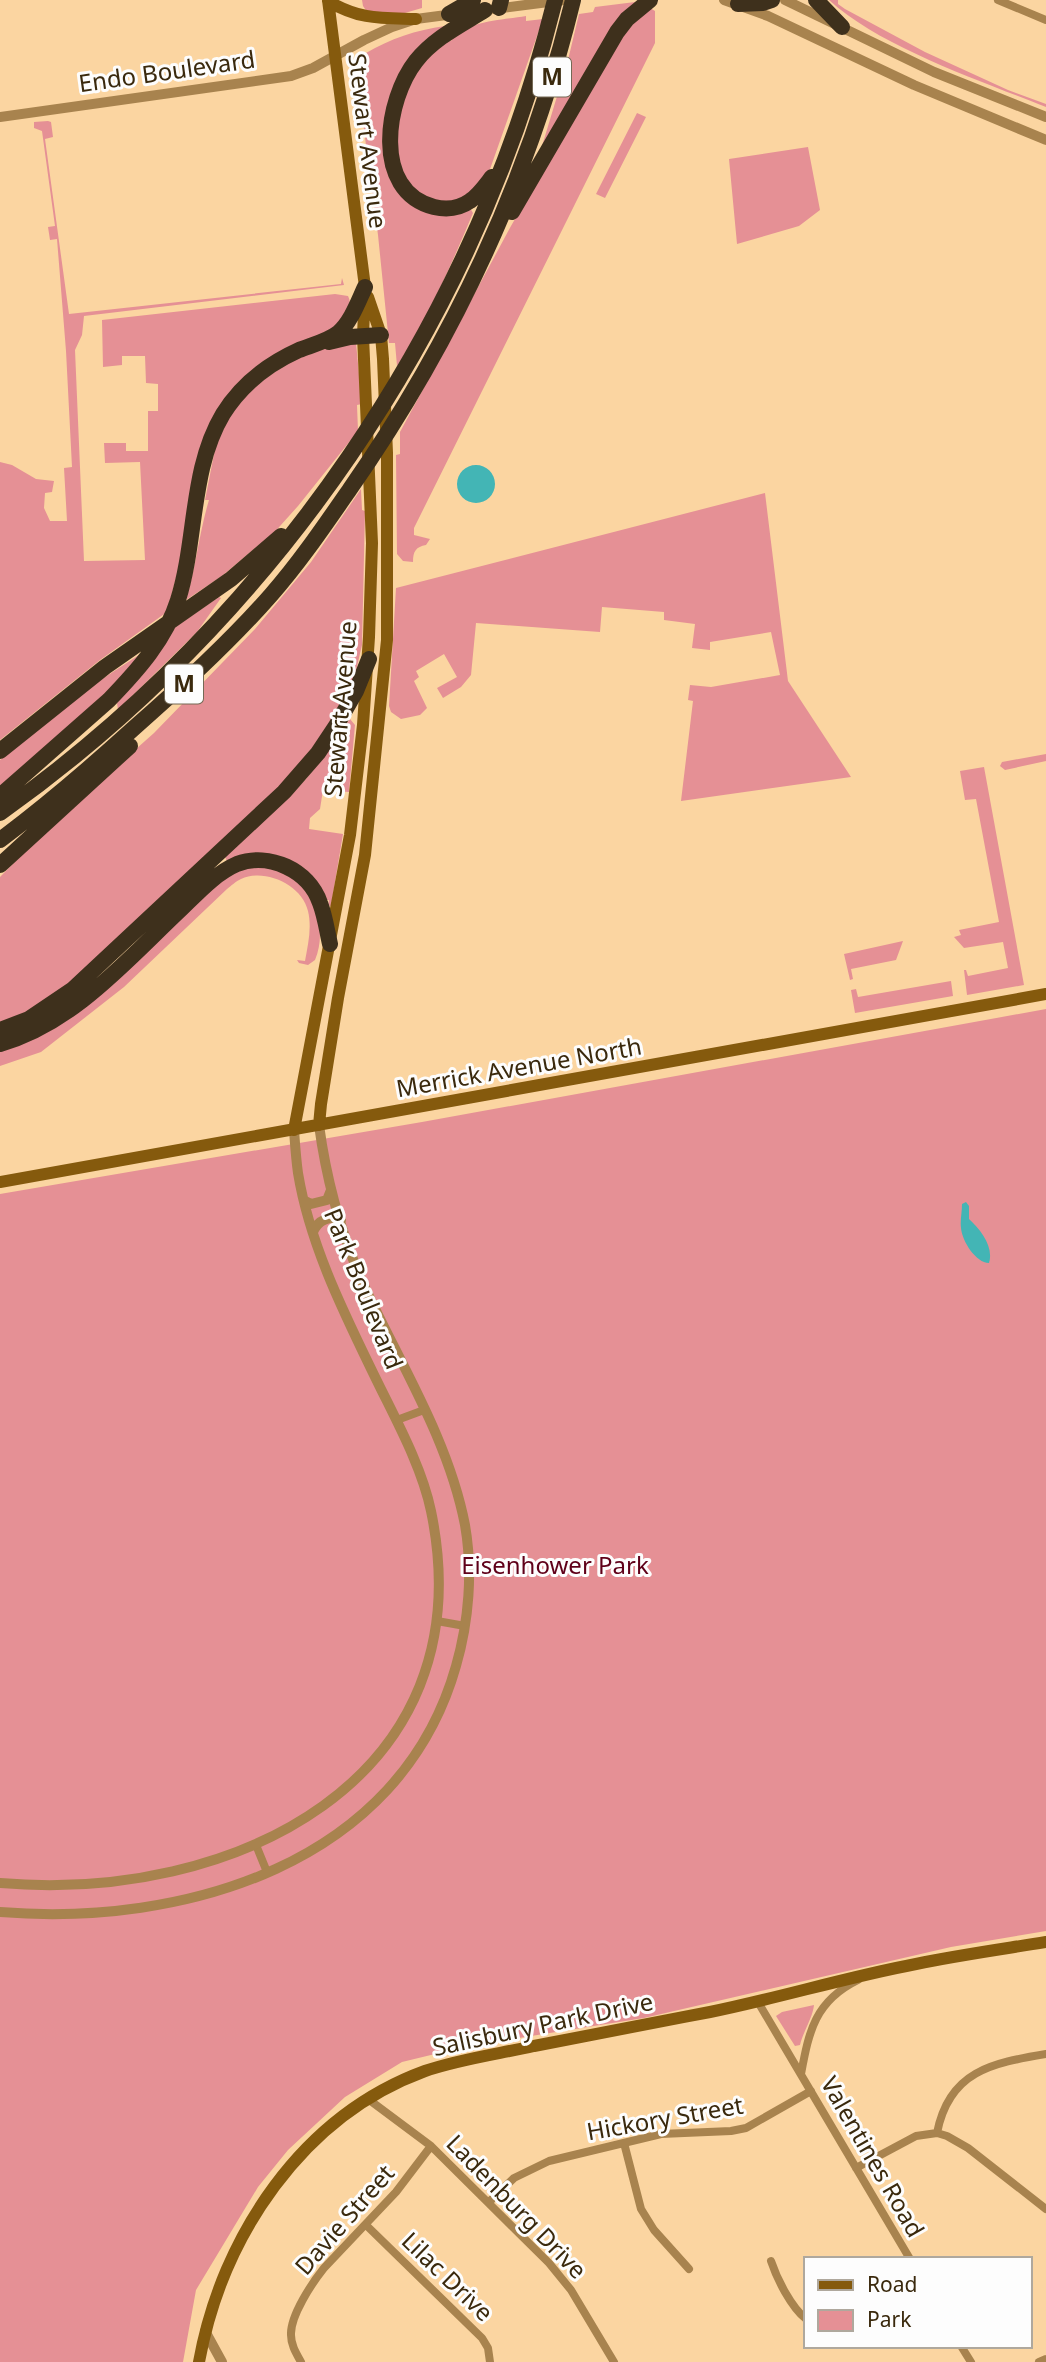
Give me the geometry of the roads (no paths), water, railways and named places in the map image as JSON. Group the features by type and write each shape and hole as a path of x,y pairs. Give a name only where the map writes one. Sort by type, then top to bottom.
{"highway":[{"name":"M","path":"0,813 86,746 175,666 246,590 312,508 364,435 411,358 464,254 504,161 536,68 555,0"},
{"name":"M","path":"0,840 73,782 234,637 305,554 378,449 445,337 489,246 537,123 573,0"},
{"path":"489,246 516,207 617,32 627,19 649,0"},
{"path":"731,2 763,3 772,0"},
{"path":"816,0 842,27"},
{"path":"490,4 438,40 411,68 394,105 390,151 405,188 424,203 439,208 455,208 469,202 504,161"},
{"path":"449,15 490,4"},
{"path":"0,796 126,683 160,637 178,601 186,571 206,454 218,423 237,396 255,377 276,362 341,331 365,287"},
{"path":"306,348 381,335"},
{"path":"0,751 114,660 232,579 312,508"},
{"path":"0,1030 29,1019 72,990 284,792 336,726 356,691 369,659"},
{"path":"0,865 138,738 180,688"},
{"path":"0,1044 37,1031 74,1007 211,881 236,864 265,860 283,865 302,876 319,899 330,944"}],"main road":[{"path":"328,1 346,12 360,16 416,19"},
{"name":"Stewart Avenue","path":"294,1130 350,835 369,659 372,543 363,336 365,287 328,1"},
{"name":"Stewart Avenue","path":"319,1125 338,998 365,855 380,722 389,603 387,453 381,335 365,287"},
{"path":"363,724 380,722"},
{"path":"363,724 378,738"},
{"path":"350,835 365,855"},
{"path":"337,907 358,895"},
{"name":"Merrick Avenue North","path":"0,1182 1046,994"},
{"name":"Salisbury Park Drive","path":"199,2362 205,2331 229,2265 249,2222 276,2184 323,2132 368,2099 400,2082 443,2066 758,2002 914,1964 1046,1942"}],"street":[{"path":"490,4 530,4 564,0"},
{"path":"785,0 934,72 1046,117"},
{"path":"998,0 1046,20"},
{"path":"731,2 788,24 914,85 1046,140"},
{"name":"Endo Boulevard","path":"0,117 278,78 313,68 373,35 416,19 449,15"},
{"path":"1002,123 1010,104"},
{"name":"Park Boulevard","path":"0,1912 45,1916 134,1910 181,1902 226,1890 267,1872 322,1844 374,1804 402,1773 440,1712 452,1682 466,1626 469,1577 465,1525 448,1465 360,1277 331,1190 319,1125"},
{"name":"Park Boulevard","path":"0,1883 66,1885 159,1875 215,1860 256,1845 291,1828 325,1806 352,1783 381,1750 402,1719 419,1686 436,1621 439,1556 431,1507 397,1420 348,1321 313,1231 298,1173 294,1130"},
{"path":"305,1201 311,1204 327,1200 331,1190"},
{"path":"313,1231 318,1223 325,1220 341,1220"},
{"path":"397,1420 424,1410"},
{"path":"436,1621 466,1626"},
{"path":"256,1845 267,1872"},
{"name":"Valentines Road","path":"801,2074 807,2038 817,2017 831,1998 844,1987 869,1975"},
{"name":"Valentines Road","path":"758,2002 908,2257"},
{"path":"937,2133 948,2102 966,2080 980,2070 999,2063 1046,2054"},
{"name":"Hickory Street","path":"489,2202 514,2178 536,2166 560,2158 679,2132 720,2132 746,2128 811,2091"},
{"name":"Ladenburg Drive","path":"368,2099 431,2146 557,2271 614,2362"},
{"path":"856,2168 908,2139 937,2133 968,2148 1046,2209"},
{"path":"624,2143 641,2209 654,2230 688,2269"},
{"name":"Davie Street","path":"301,2362 291,2339 293,2320 319,2274 396,2192 431,2146"},
{"name":"Lilac Drive","path":"366,2225 482,2338 488,2348 490,2362"},
{"path":"771,2260 798,2312 804,2317"},
{"path":"205,2331 222,2362"},
{"path":"1039,2362 1046,2359"}],"water":[{"path":"476,465 490,470 495,484 490,498 476,503 462,498 457,484 462,470"},
{"path":"966,1202 969,1206 969,1219 988,1245 989,1263 979,1259 964,1239 961,1219 962,1204"}],"park label":[{"name":"Eisenhower Park","path":"555,1566"}]}
